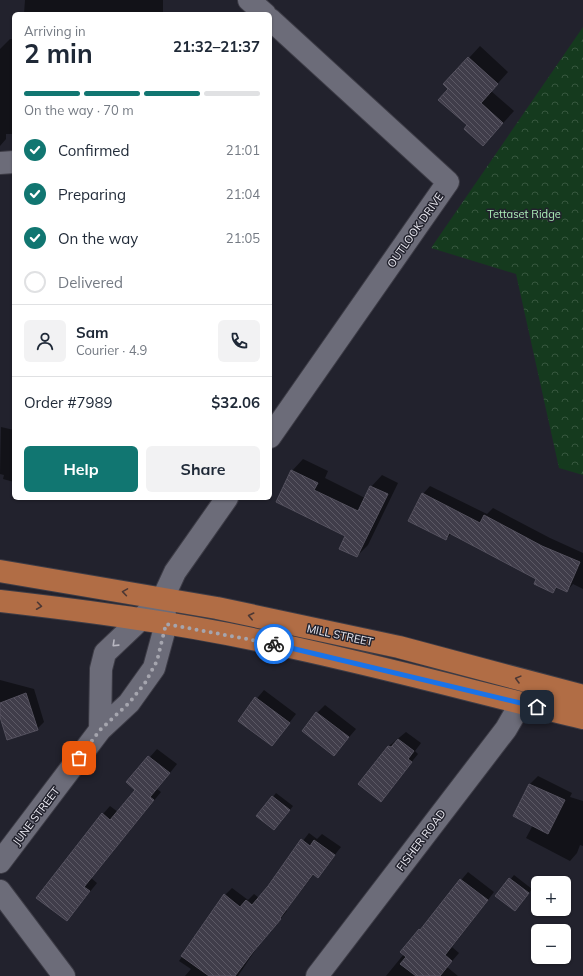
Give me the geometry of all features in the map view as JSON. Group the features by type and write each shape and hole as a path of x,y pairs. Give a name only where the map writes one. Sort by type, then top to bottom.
{"main road":[{"name":"MILL STREET","path":"0,571 163,598 399,647 583,696"},
{"name":"MILL STREET","path":"0,601 140,620 256,639 583,718"}],"street":[{"name":"OUTLOOK DRIVE","path":"272,21 448,182 272,434"},
{"path":"0,163 12,162"},
{"path":"100,730 101,669 105,653 163,598 175,572 226,500"},
{"name":"JUNE STREET","path":"0,862 100,730 129,703 151,673 157,661 166,624 163,598"},
{"name":"FISHER ROAD","path":"317,976 506,729 521,703"},
{"path":"0,891 64,976"}],"green space":[{"name":"Tettaset Ridge","path":"583,27 583,475 559,468 516,274 431,248"}],"building":[{"path":"468,57 498,84 481,103 503,123 483,146 464,129 467,125 438,100 448,89 443,84"},
{"path":"291,470 318,483 314,490 358,511 370,486 388,494 357,557 339,549 345,536 276,502"},
{"path":"422,493 480,523 484,515 542,546 580,562 567,592 556,587 553,593 534,584 536,579 449,533 446,540 408,521"},
{"path":"26,693 38,730 7,740 0,717 0,703"},
{"path":"255,697 290,723 272,746 238,721"},
{"path":"316,712 349,737 334,756 302,731"},
{"path":"398,739 414,751 408,759 412,762 381,802 358,784 388,746 391,747"},
{"path":"148,756 170,773 150,797 154,800 84,887 90,891 67,921 36,898 102,813 110,820 135,790 126,782"},
{"path":"529,784 565,800 548,834 513,816"},
{"path":"272,796 290,810 274,830 256,816"},
{"path":"301,839 310,846 314,840 335,855 318,878 313,874 280,918 281,919 235,976 209,976 181,956 224,894 240,907 246,900 252,905 268,886"},
{"path":"509,878 529,893 515,911 495,896"},
{"path":"460,879 488,900 445,955 452,961 440,976 416,976 400,964 406,957 400,952 419,929 420,930"}],"way so far":[{"path":"79,758 100,730 129,703 145,683 157,661 166,624 256,639 274,644"}],"route":[{"path":"274,644 412,675 537,707"}]}
